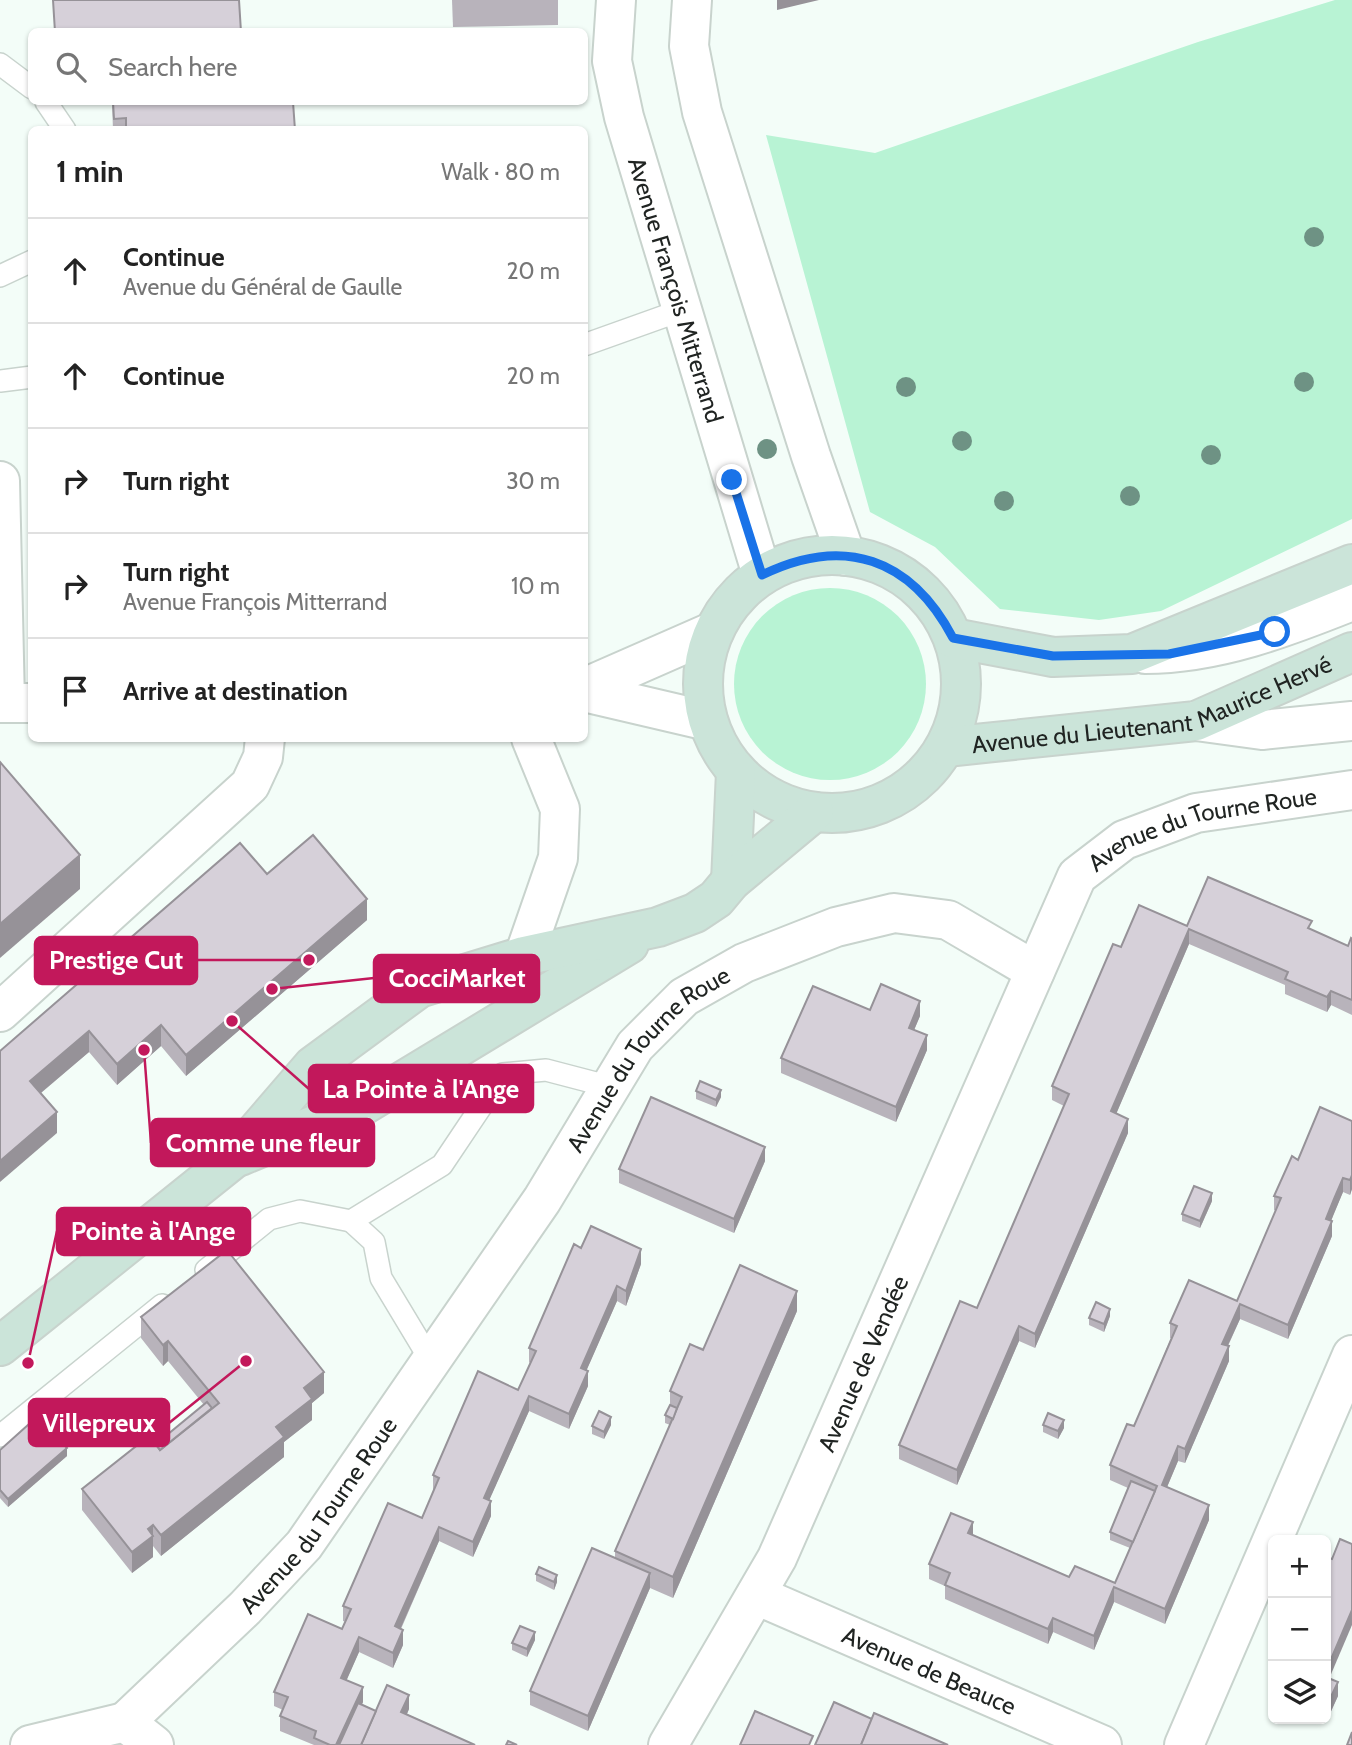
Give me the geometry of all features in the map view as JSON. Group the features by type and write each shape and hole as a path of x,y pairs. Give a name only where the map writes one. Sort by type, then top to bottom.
{"main road":[{"path":"846,556 880,565 911,582 936,606 953,638 961,674 959,712 946,747 922,777 890,800 853,812 814,812 759,791 736,772 719,748 708,720 702,690 704,670 714,631 734,599 762,575 789,562 846,556"},
{"name":"Avenue du Lieutenant Maurice Hervé","path":"953,638 1053,656 1132,654 1352,564"},
{"name":"Avenue du Lieutenant Maurice Hervé","path":"946,747 1196,721 1352,652"},
{"path":"731,881 736,772"},
{"path":"0,1346 232,1160 313,1066 419,988 524,956 658,926 695,913 716,900 731,881 814,812"},
{"path":"232,1160 365,1104 658,926"}],"street":[{"name":"Avenue François Mitterrand","path":"615,0 612,61 624,117 762,575"},
{"path":"692,0 689,46 702,112 811,456 846,556"},
{"path":"0,481 12,703"},
{"path":"1132,654 1169,654 1275,632 1352,601"},
{"path":"588,688 714,631"},
{"path":"588,691 708,720"},
{"path":"1196,721 1262,730 1352,721"},
{"path":"0,1012 250,785 263,757 265,742"},
{"path":"524,956 558,858 560,809 533,742"},
{"name":"Avenue du Tourne Roue","path":"139,1733 245,1608 304,1545 542,1200 635,1046 684,997 744,963 836,927 894,913 948,920 1035,971 1077,876 1124,839 1196,813 1352,790"},
{"name":"Avenue de Vendée","path":"668,1745 782,1546 1035,971"},
{"path":"1184,1745 1352,1356"},
{"name":"Avenue de Beauce","path":"756,1595 1102,1745"},
{"path":"30,1745 139,1733"}],"lane":[{"path":"0,64 28,85"},
{"path":"48,105 62,126"},
{"path":"0,276 28,263"},
{"path":"588,344 681,310"},
{"path":"0,382 28,378"},
{"path":"351,1221 442,1165 503,1074 545,1070 611,1087"},
{"path":"0,1436 269,1219 300,1211 351,1221 374,1242 381,1278 431,1361"}],"green space":[{"path":"1335,0 1352,0 1352,519 1161,611 1099,620 1000,609 935,547 870,512 766,135 875,153 1198,42"},
{"path":"830,588 849,589 867,595 898,616 919,647 925,665 925,703 919,721 898,752 867,773 849,779 830,780 811,779 793,773 762,752 741,721 735,703 734,684 735,665 741,647 762,616 793,595 811,589"}],"building":[{"path":"53,0 239,0 241,28 55,28"},
{"path":"113,105 293,105 295,126 126,126 126,118 114,119"},
{"path":"0,762 80,855 0,924"},
{"path":"313,835 367,899 186,1055 161,1025 117,1064 89,1031 30,1081 57,1112 0,1161 0,1051 240,843 267,874"},
{"path":"1208,877 1312,921 1308,928 1348,946 1351,938 1352,1000 1331,991 1327,997 1285,979 1288,972 1189,929 1111,1111 1128,1119 1035,1334 1019,1326 957,1470 899,1445 960,1301 977,1308 1069,1094 1052,1086 1113,944 1121,947 1139,905 1187,926"},
{"path":"881,984 920,1001 909,1028 927,1035 896,1107 781,1058 813,986 870,1010"},
{"path":"700,1081 721,1090 716,1100 696,1091"},
{"path":"651,1097 765,1147 734,1219 619,1169"},
{"path":"1320,1107 1352,1121 1352,1175 1350,1180 1343,1178 1334,1199 1326,1219 1332,1221 1288,1325 1240,1304 1222,1344 1229,1346 1185,1449 1178,1446 1162,1485 1209,1505 1165,1609 1114,1587 1094,1636 1053,1618 1048,1629 945,1585 950,1573 929,1564 951,1513 973,1522 968,1533 1069,1577 1075,1566 1115,1583 1157,1486 1110,1465 1127,1424 1134,1426 1177,1326 1170,1323 1189,1280 1237,1301 1281,1198 1274,1196 1292,1156 1298,1160"},
{"path":"1194,1186 1212,1193 1200,1221 1182,1214"},
{"path":"591,1226 641,1249 626,1291 617,1286 581,1368 588,1371 569,1414 529,1396 484,1498 491,1501 473,1542 439,1527 395,1626 403,1630 393,1653 359,1637 341,1678 363,1687 336,1745 314,1738 316,1731 280,1716 288,1697 274,1692 308,1614 342,1629 351,1609 343,1606 388,1503 422,1518 439,1478 433,1475 478,1371 518,1390 536,1351 529,1348 574,1244 581,1248"},
{"path":"227,1250 324,1372 304,1388 312,1399 276,1427 284,1437 161,1535 153,1525 148,1529 153,1536 132,1552 82,1489 149,1436 160,1450 219,1403 168,1341 163,1345 141,1317"},
{"path":"740,1265 797,1291 673,1577 615,1551 682,1397 670,1391 690,1344 703,1350"},
{"path":"1096,1302 1110,1309 1104,1324 1089,1318"},
{"path":"207,1402 212,1408 160,1450 156,1444"},
{"path":"670,1405 677,1408 673,1419 665,1415"},
{"path":"599,1411 611,1417 604,1432 592,1426"},
{"path":"1048,1413 1064,1420 1058,1431 1043,1425"},
{"path":"38,1416 67,1448 8,1499 0,1490 0,1450"},
{"path":"1131,1481 1155,1491 1133,1542 1110,1532"},
{"path":"1340,1539 1352,1544 1352,1610 1331,1659 1331,1559"},
{"path":"592,1548 650,1573 588,1716 530,1691"},
{"path":"539,1567 557,1575 554,1582 536,1574"},
{"path":"520,1626 535,1632 527,1649 512,1643"},
{"path":"1331,1679 1338,1682 1331,1697"},
{"path":"387,1685 409,1695 401,1712 475,1745 361,1745"},
{"path":"834,1702 872,1719 861,1745 815,1745"},
{"path":"358,1703 376,1711 361,1745 339,1745"},
{"path":"755,1711 813,1736 809,1745 740,1745"},
{"path":"874,1713 948,1745 861,1745"},
{"path":"1352,1732 1352,1745 1347,1745"}],"place":[{"name":"Prestige Cut","path":"309,960"},
{"name":"CocciMarket","path":"272,989"},
{"name":"La Pointe à l'Ange","path":"232,1021"},
{"name":"Comme une fleur","path":"144,1050"},
{"name":"Villepreux","path":"246,1361"},
{"name":"Pointe à l'Ange","path":"28,1363"}],"route":[{"path":"732,480 762,575 789,562 817,556 846,556 880,565 911,582 936,606 953,638 1053,656 1169,654 1275,632"}]}
